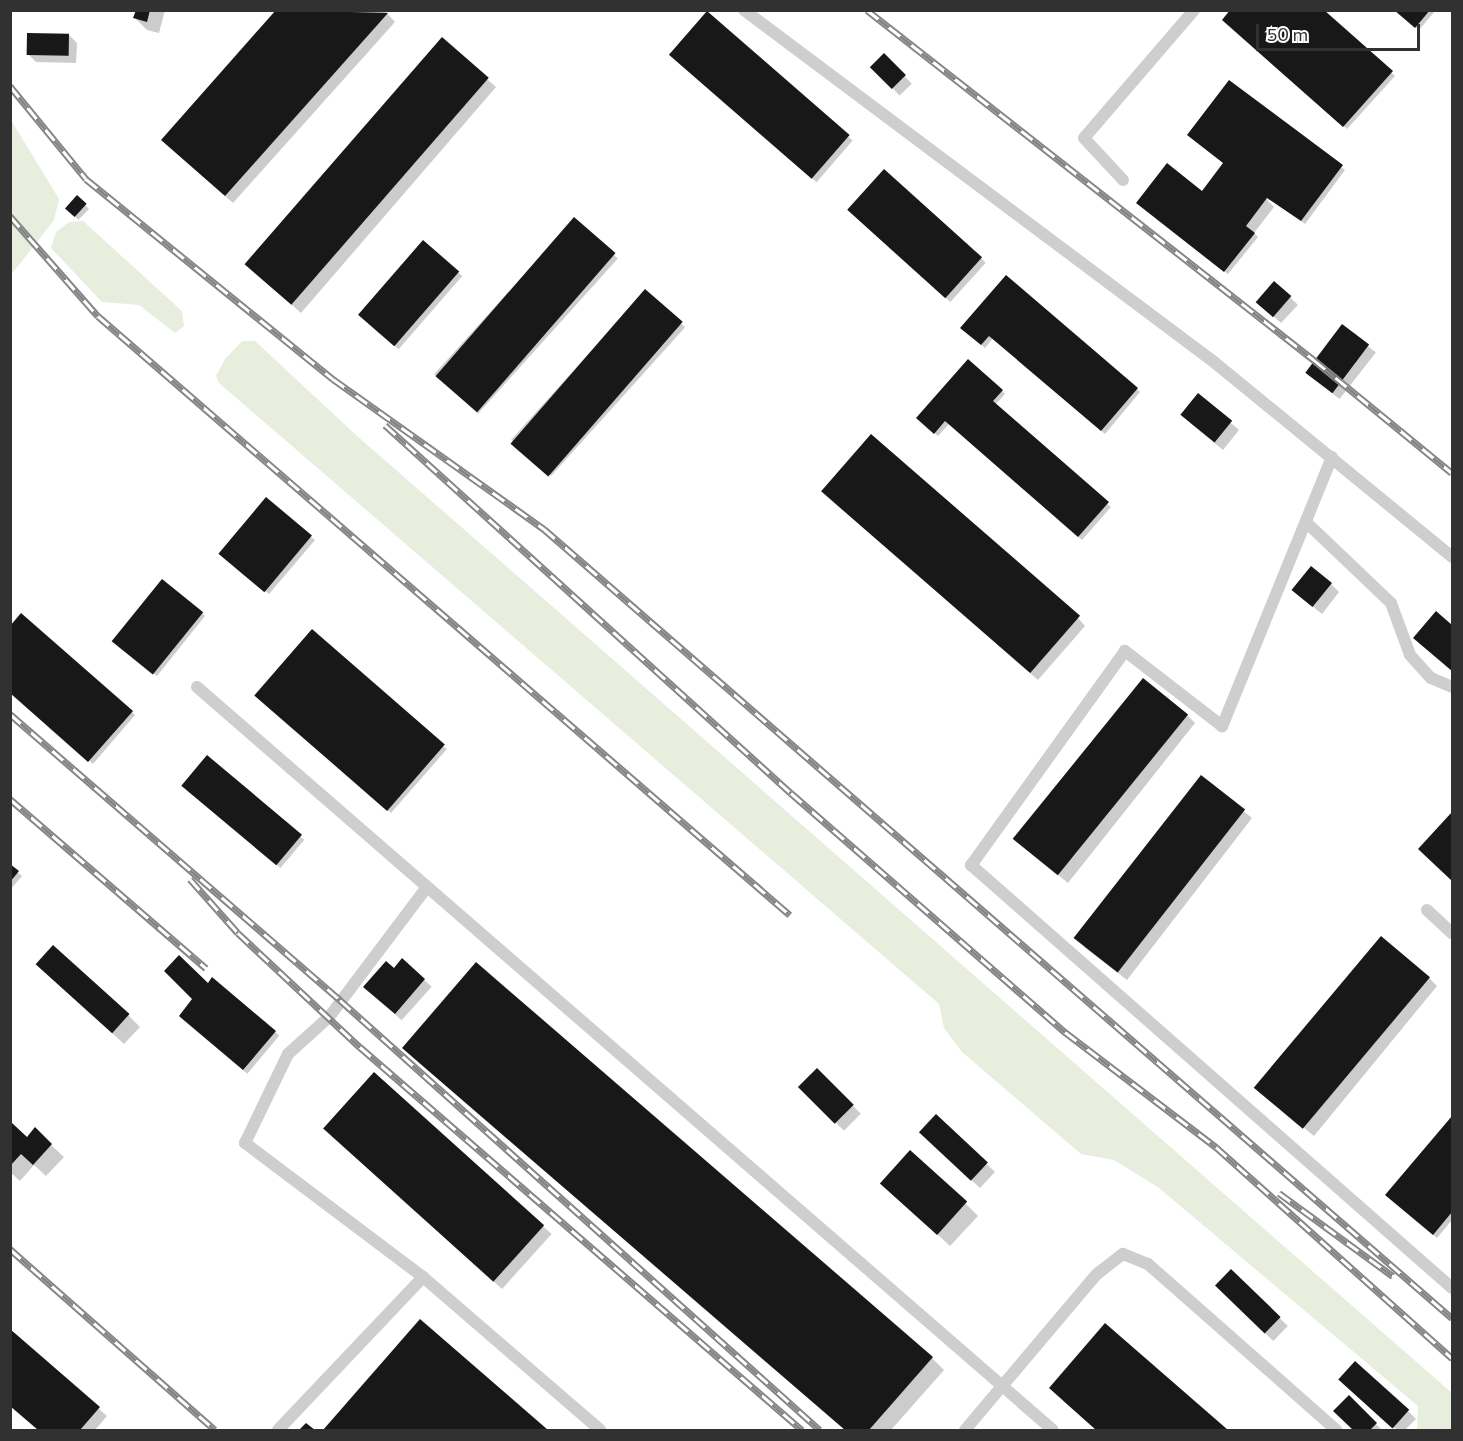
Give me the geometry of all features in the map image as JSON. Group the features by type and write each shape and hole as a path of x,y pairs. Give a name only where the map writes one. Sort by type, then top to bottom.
{"lane":[{"path":"744,10 1204,355 1452,557"},
{"path":"1123,180 1084,138 1194,10"},
{"path":"1332,458 1222,726 1125,651 970,865 1452,1288"},
{"path":"1307,523 1391,603 1410,655 1431,678 1452,687"},
{"path":"197,687 1053,1431"},
{"path":"427,887 329,1017 288,1054 245,1143 423,1277 600,1431"},
{"path":"1427,910 1452,933"},
{"path":"965,1431 1097,1274 1123,1254 1148,1264 1336,1431"},
{"path":"278,1431 423,1277"}],"green space":[{"path":"11,120 59,199 54,220 11,275"},
{"path":"83,221 182,311 184,326 175,333 139,305 102,302 51,248 56,232 69,222"},
{"path":"242,341 255,341 356,435 1452,1393 1452,1430 1417,1430 1418,1406 1159,1188 1114,1160 1081,1154 962,1052 944,1028 939,1004 219,383 216,376 225,359"}],"building":[{"path":"136,10 150,10 147,22 133,18"},
{"path":"276,10 388,13 225,196 161,140"},
{"path":"1230,10 1324,10 1393,71 1343,127 1222,20"},
{"path":"1394,10 1430,10 1415,28"},
{"path":"707,11 850,135 812,179 669,55"},
{"path":"27,33 69,34 69,56 27,55"},
{"path":"442,37 489,78 291,305 245,264"},
{"path":"884,53 906,75 892,89 870,67"},
{"path":"1229,80 1343,165 1301,221 1267,198 1246,226 1255,233 1224,272 1136,203 1167,163 1202,191 1223,163 1187,135"},
{"path":"884,169 982,257 945,298 847,210"},
{"path":"77,195 87,204 75,217 65,208"},
{"path":"574,217 616,253 477,412 436,376"},
{"path":"423,240 459,271 394,346 358,315"},
{"path":"1006,275 1138,388 1101,431 989,336 981,345 960,328"},
{"path":"1274,281 1291,296 1273,317 1256,302"},
{"path":"645,289 683,322 548,477 511,444"},
{"path":"1342,324 1369,344 1332,393 1305,373"},
{"path":"968,359 1003,390 993,401 1109,502 1078,537 945,421 934,434 916,418"},
{"path":"1198,393 1232,421 1215,442 1180,415"},
{"path":"871,434 1080,616 1030,673 821,491"},
{"path":"266,497 312,536 264,592 218,554"},
{"path":"1311,566 1332,583 1312,607 1291,590"},
{"path":"162,579 203,612 153,675 112,641"},
{"path":"1436,611 1452,625 1452,671 1413,638"},
{"path":"21,613 133,711 88,762 10,693 10,626"},
{"path":"312,629 445,744 387,811 254,695"},
{"path":"1143,678 1188,715 1058,875 1013,839"},
{"path":"207,755 302,835 276,865 181,786"},
{"path":"1201,775 1245,809 1118,973 1074,938"},
{"path":"1452,812 1452,881 1418,849"},
{"path":"10,864 19,871 10,882"},
{"path":"1381,936 1430,977 1303,1129 1254,1088"},
{"path":"53,945 130,1014 112,1033 36,964"},
{"path":"179,955 208,983 212,977 276,1031 243,1070 179,1016 192,999 164,971"},
{"path":"402,958 425,979 395,1014 363,987 386,961 394,968"},
{"path":"476,962 933,1357 869,1430 845,1430 402,1048"},
{"path":"817,1068 854,1105 835,1124 798,1087"},
{"path":"374,1072 544,1225 493,1282 323,1128"},
{"path":"936,1114 988,1162 971,1181 919,1132"},
{"path":"1452,1116 1452,1212 1433,1235 1385,1195"},
{"path":"12,1123 27,1137 35,1127 52,1144 33,1165 21,1154 10,1166"},
{"path":"910,1150 967,1202 937,1235 880,1183"},
{"path":"1231,1269 1281,1317 1265,1333 1215,1286"},
{"path":"420,1319 548,1430 323,1430"},
{"path":"1105,1323 1228,1430 1096,1430 1049,1388"},
{"path":"10,1329 100,1407 80,1430 38,1430 10,1406"},
{"path":"1355,1361 1409,1410 1393,1428 1338,1380"},
{"path":"1349,1395 1377,1423 1370,1430 1353,1430 1333,1411"},
{"path":"306,1423 315,1430 299,1430"}],"railway":[{"path":"867,10 1314,360 1452,473"},
{"path":"10,86 86,179 333,379 544,529 1452,1318"},
{"path":"10,216 98,316 790,915"},
{"path":"385,425 791,793 1065,1032 1216,1147 1452,1358"},
{"path":"10,714 340,1000 820,1430"},
{"path":"10,799 206,968"},
{"path":"190,879 238,933 360,1047 802,1430"},
{"path":"1279,1193 1393,1276"},
{"path":"10,1249 215,1430"}]}
